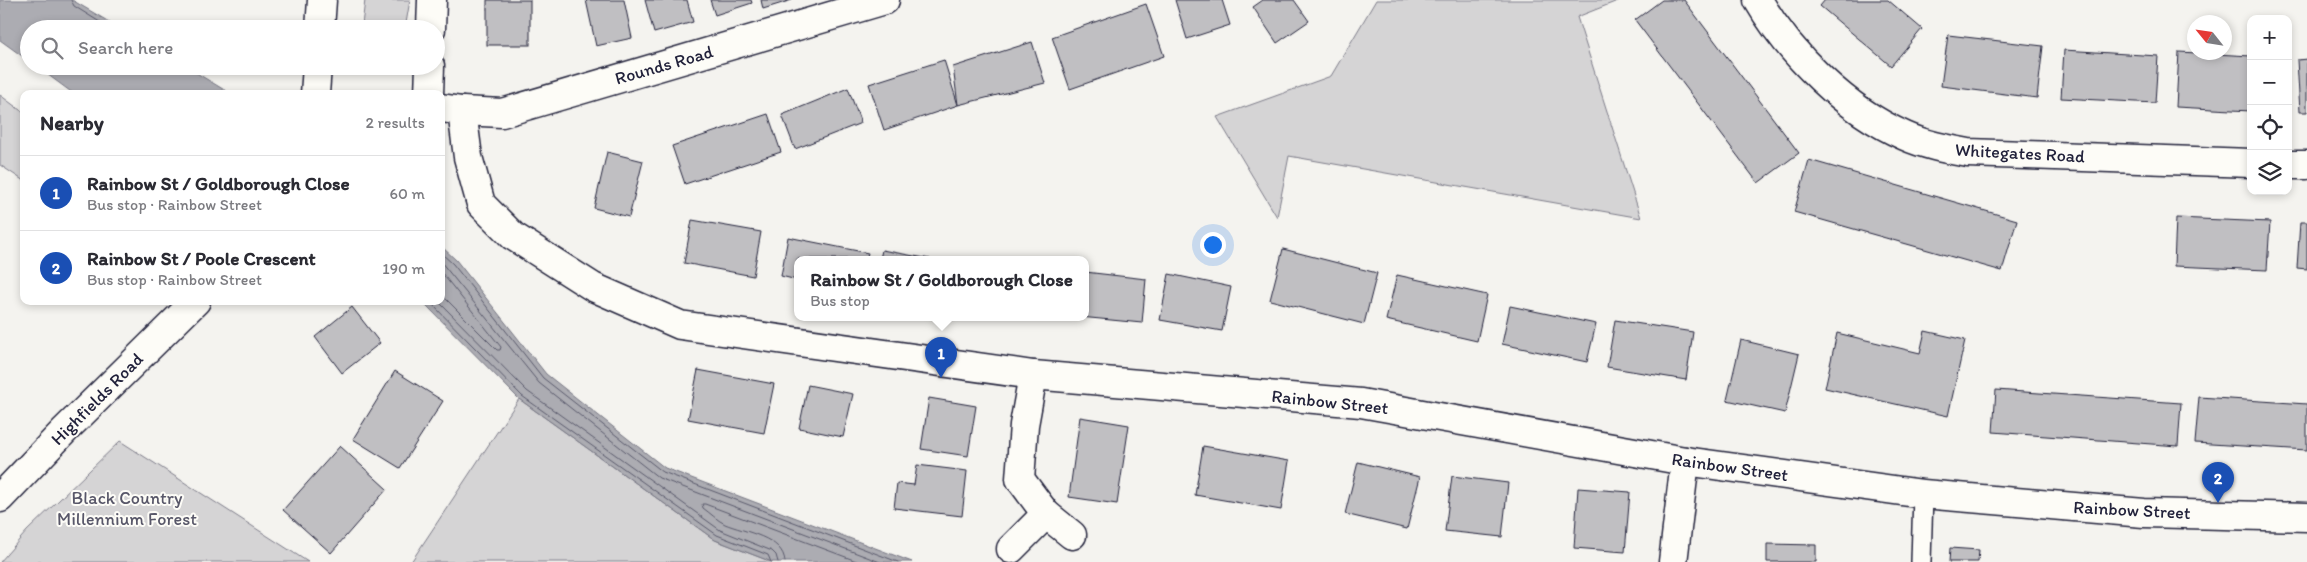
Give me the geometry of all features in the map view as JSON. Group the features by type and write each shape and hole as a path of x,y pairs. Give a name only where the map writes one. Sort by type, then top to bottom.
{"street":[{"path":"321,20 322,0"},
{"path":"431,20 432,0"},
{"name":"Rounds Road","path":"452,110 502,113 885,0"},
{"name":"Whitegates Road","path":"1758,0 1770,22 1792,49 1817,74 1858,109 1906,137 1937,147 1968,153 2247,163"},
{"path":"429,90 430,75"},
{"name":"Rainbow Street","path":"452,110 481,204 513,236 592,287 680,325 1033,375 1361,403 1685,461 1923,494 2144,514 2307,517"},
{"path":"2292,165 2307,165"},
{"name":"Highfields Road","path":"0,498 65,430 192,305"},
{"path":"1033,375 1024,425 1020,479 1046,514 1072,536"},
{"path":"1673,562 1685,461"},
{"path":"1011,549 1046,514"}],"lane":[{"path":"1921,562 1923,494"}],"green space":[{"path":"365,0 410,0 407,20 363,20"},
{"path":"1376,0 1620,0 1577,17 1641,218 1289,156 1277,217 1217,117 1331,76"},
{"path":"0,95 20,110 20,178 0,165"},
{"path":"519,399 715,540 772,562 411,562"},
{"name":"Black Country Millennium Forest","path":"120,441 308,562 0,562 27,531"}],"water":[{"path":"0,0 72,0 106,20 20,20 20,54 0,40"},
{"path":"48,75 200,75 224,90 69,90"},
{"path":"445,250 456,260 546,374 665,468 912,562 772,562 715,540 519,399 426,305 445,305"}],"building":[{"path":"487,0 530,0 530,45 487,45"},
{"path":"586,0 624,0 632,38 596,46"},
{"path":"645,0 687,0 693,22 654,33"},
{"path":"710,0 751,0 752,3 715,15"},
{"path":"761,0 792,0 763,9"},
{"path":"1175,0 1222,0 1230,25 1187,39"},
{"path":"1263,0 1294,0 1309,21 1277,43 1253,7"},
{"path":"1662,0 1684,0 1799,153 1758,183 1635,20"},
{"path":"1825,0 1888,0 1922,29 1891,66 1820,6"},
{"path":"1146,4 1164,56 1070,89 1052,37"},
{"path":"1948,35 2043,46 2037,98 1941,86"},
{"path":"1032,42 1045,83 958,105 953,67"},
{"path":"2064,50 2158,56 2155,103 2061,98"},
{"path":"2179,52 2187,52 2187,60 2232,60 2232,55 2247,56 2247,111 2176,107"},
{"path":"2307,59 2307,112 2300,112 2297,60"},
{"path":"944,60 958,105 884,130 869,84"},
{"path":"848,88 861,123 795,149 782,115"},
{"path":"768,114 781,152 685,184 672,146"},
{"path":"607,152 643,161 629,217 594,208"},
{"path":"1809,160 2017,220 2002,271 1794,212"},
{"path":"2176,218 2270,222 2267,270 2174,266"},
{"path":"692,220 761,232 753,276 684,263"},
{"path":"2300,222 2307,222 2307,269 2297,268"},
{"path":"788,237 868,253 867,256 794,256 794,279 781,276"},
{"path":"1283,249 1377,273 1364,324 1270,300"},
{"path":"882,250 914,256 881,256"},
{"path":"1089,272 1146,279 1142,323 1089,318"},
{"path":"1169,274 1231,287 1222,331 1160,320"},
{"path":"1397,275 1487,295 1477,341 1386,320"},
{"path":"1510,306 1596,324 1587,362 1502,344"},
{"path":"352,307 380,343 342,373 315,337"},
{"path":"1615,320 1693,332 1686,380 1607,367"},
{"path":"1925,331 1965,340 1948,416 1825,388 1837,333 1920,353"},
{"path":"1741,340 1799,354 1785,413 1727,400"},
{"path":"698,370 774,384 764,433 688,419"},
{"path":"395,371 443,401 400,468 353,439"},
{"path":"808,385 853,394 843,437 799,428"},
{"path":"1996,390 2181,403 2178,446 1993,432"},
{"path":"2199,397 2307,404 2307,450 2195,443"},
{"path":"929,398 976,406 968,456 921,449"},
{"path":"1080,417 1129,425 1117,504 1069,497"},
{"path":"340,446 387,489 331,553 283,510"},
{"path":"1203,446 1289,461 1281,510 1195,495"},
{"path":"1358,462 1420,477 1407,529 1345,514"},
{"path":"917,465 967,471 962,516 894,508 897,483 914,485"},
{"path":"1452,476 1508,483 1502,537 1445,531"},
{"path":"1578,488 1630,492 1625,552 1574,548"},
{"path":"1767,544 1816,545 1816,562 1767,562"},
{"path":"1950,548 1979,550 1978,562 1949,562"}],"place":[{"name":"Rainbow St / Goldborough Close","path":"941,378"},
{"name":"Rainbow St / Poole Crescent","path":"2218,503"}]}
